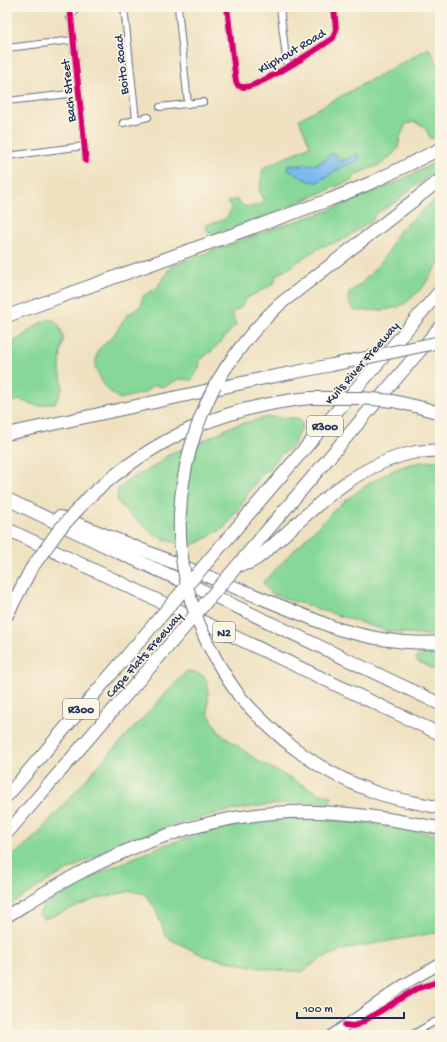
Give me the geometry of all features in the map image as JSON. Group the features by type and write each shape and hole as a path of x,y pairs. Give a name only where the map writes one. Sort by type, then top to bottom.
{"highway":[{"path":"7,316 315,206 373,182 440,148"},
{"path":"440,180 280,304 261,322 228,364 215,385 199,420 191,443 181,491 180,515 183,564 194,612 216,662 240,697 266,725 286,743 315,764 344,780 378,793 440,808"},
{"name":"Kuils River Freeway","path":"209,560 440,291"},
{"name":"R300","path":"237,566 440,327"},
{"path":"7,434 260,379 440,342"},
{"path":"7,615 30,568 59,530 90,496 132,461 187,430 241,410 310,398 361,398 393,402 440,413"},
{"path":"237,566 249,563 258,558 313,507 359,474 392,459 416,452 440,450"},
{"path":"12,502 76,523 336,628 366,637 396,642 422,644 440,642"},
{"name":"N2","path":"12,502 189,584 440,704"},
{"name":"N2","path":"7,529 440,734"},
{"name":"Cape Flats Freeway","path":"7,796 209,560"},
{"name":"Cape Flats Freeway","path":"7,833 237,566"},
{"path":"7,916 61,883 120,854 181,830 210,822 244,816 316,812 377,817 440,828"}],"main road":[{"path":"332,1035 403,985 440,964"}],"street":[{"name":"Bach Street","path":"70,7 72,40 86,161"},
{"path":"70,18 79,7"},
{"name":"Boito Road","path":"124,7 136,120"},
{"path":"178,7 188,104"},
{"name":"Kliphout Road","path":"227,7 236,82 239,86 245,87 268,78 335,36 336,30 334,7"},
{"path":"280,7 287,66"},
{"path":"7,48 72,40"},
{"path":"7,102 78,93"},
{"path":"160,107 203,102"},
{"path":"123,122 148,117"},
{"path":"7,156 84,146"},
{"path":"345,1025 353,1026 359,1024 416,989 440,981"},
{"path":"412,1035 420,1033 432,1023 440,1020"}],"green space":[{"path":"429,48 440,68 440,135 431,139 424,126 415,122 406,124 400,137 398,148 380,165 356,174 352,180 274,213 214,234 208,233 206,225 219,222 228,216 231,207 228,202 236,199 244,206 263,204 263,199 259,191 263,168 310,146 299,119","holes":["358,154 358,161 343,167 317,182 297,175 288,165 302,166 305,163 312,165 327,159 329,156 341,162"]},
{"path":"440,160 440,169 415,186 396,202 375,214 373,220 341,241 323,246 307,255 291,267 276,275 274,284 247,298 241,307 232,313 236,325 212,351 200,360 199,368 192,380 179,379 164,387 155,385 143,393 119,399 105,387 95,367 98,350 114,335 127,315 141,306 143,296 157,288 171,266 278,227 325,212 395,183"},
{"path":"440,195 440,261 423,287 407,302 398,307 384,310 355,311 349,303 349,292 361,284 380,263 388,252 397,233"},
{"path":"46,320 54,320 59,325 63,336 60,370 63,388 55,403 37,406 20,400 7,403 7,345"},
{"path":"268,417 298,418 302,422 302,428 294,444 291,448 281,454 270,468 261,475 224,528 198,543 192,545 180,544 156,536 125,510 117,501 118,489 132,478 155,466 169,454 205,440 232,426"},
{"path":"440,461 440,634 426,635 387,631 274,595 267,589 263,582 332,512 348,498 375,480 394,470 411,464"},
{"path":"419,654 440,655 440,672 417,661 416,657"},
{"path":"187,671 192,671 205,677 208,685 208,713 220,733 258,761 318,793 331,796 332,800 328,803 293,803 257,806 221,813 151,833 84,862 53,878 7,907 7,861 36,836 97,767"},
{"path":"314,818 367,823 440,835 440,932 349,948 322,958 302,972 265,969 204,956 166,937 155,908 145,894 131,891 99,898 44,919 39,914 43,906 101,872 161,846 208,832 265,819"}],"water":[{"path":"331,154 334,154 341,162 358,154 360,158 358,161 343,167 317,182 309,181 292,171 287,170 288,165 302,166 305,163 312,165 319,163"}],"cycle path":[{"path":"70,7 86,161"},
{"path":"227,7 236,82 240,87 251,86 274,75 333,38 336,30 334,7"},
{"path":"345,1025 353,1026 359,1024 416,989 440,981"}]}
